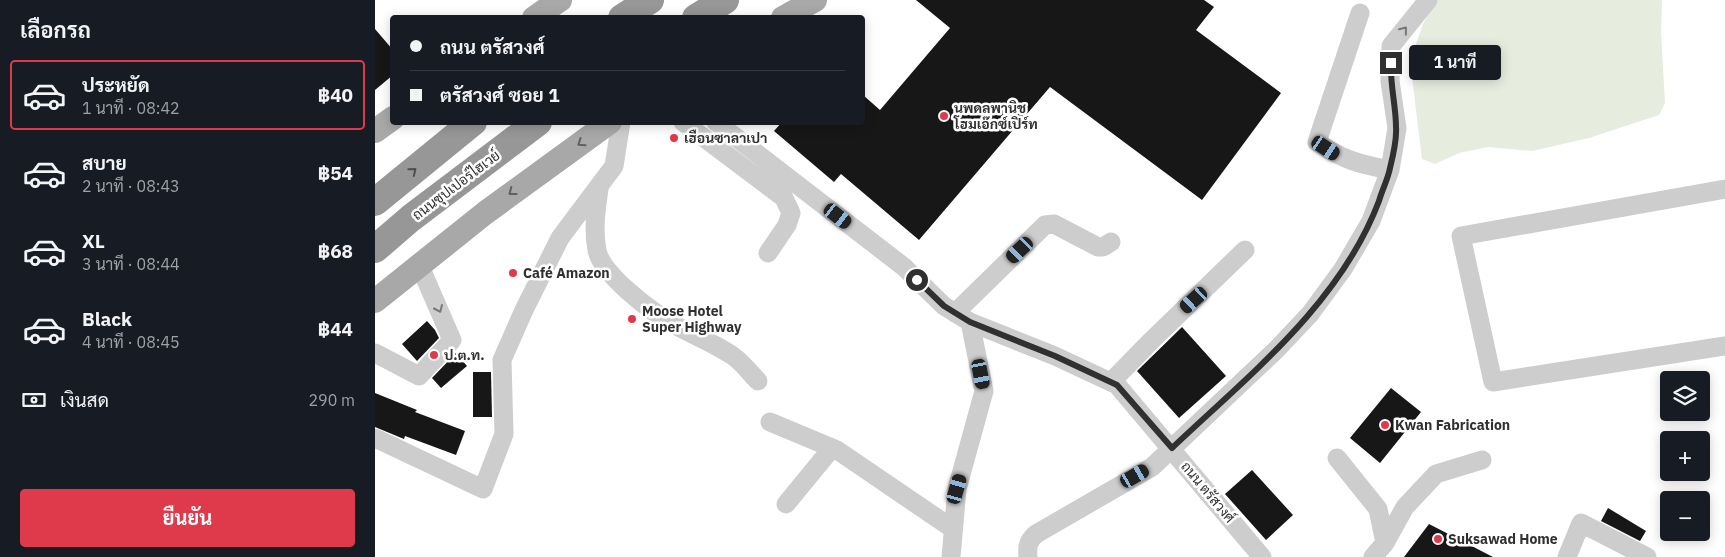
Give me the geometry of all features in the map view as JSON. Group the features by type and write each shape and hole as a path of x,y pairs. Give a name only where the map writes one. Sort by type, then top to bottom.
{"highway":[{"path":"627,15 650,0"},
{"path":"701,15 725,0"},
{"path":"375,202 469,125"},
{"name":"ถนนซุปเปอร์ไฮเวย์","path":"375,249 411,218 534,125"}],"main road":[{"path":"788,15 815,0"},
{"path":"375,131 390,120"},
{"path":"375,301 419,264 551,163 606,125"}],"street":[{"path":"1028,557 1027,547 1029,540 1036,534 1152,467 1276,350 1311,314 1343,269 1371,221 1390,170 1397,128 1390,81 1391,46 1428,0"},
{"path":"1360,13 1317,142 1335,154 1357,164 1390,170"},
{"path":"375,438 483,489 504,434 502,360 524,310 560,238 614,166 621,125"},
{"path":"687,125 784,198 791,213 787,225 768,253"},
{"name":"ถนน ตรัสวงศ์","path":"720,125 904,267 944,306 963,317 1117,385 1262,557"},
{"path":"600,185 595,220 597,251 610,273 632,294 672,323 712,342 736,358 757,381"},
{"path":"1725,189 1461,236 1493,382 1725,346"},
{"path":"951,557 957,489 984,391 963,317 1045,225 1054,224 1098,247 1103,247 1111,242"},
{"path":"1111,382 1151,340 1245,250"},
{"path":"375,353 419,376 452,340 419,264"},
{"path":"770,422 832,448 953,529"},
{"path":"786,504 832,448"},
{"path":"1337,458 1378,509 1379,550"},
{"path":"1379,550 1405,508 1436,474 1482,460"},
{"path":"1567,557 1581,523 1647,557"}],"shaded area":[{"path":"1436,0 1662,0 1661,32 1665,103 1659,115 1589,138 1532,151 1488,147 1459,153 1435,164 1422,159 1410,61 1423,24"}],"building":[{"path":"916,0 1204,0 1214,7 1196,30 1281,93 1202,200 1050,87 919,240 841,174 834,182 774,131 779,125 865,125 865,97 880,110 950,28"},
{"path":"375,29 390,46 390,78 375,90"},
{"path":"427,321 439,338 417,361 402,344"},
{"path":"1182,327 1226,376 1179,418 1137,371"},
{"path":"456,353 467,366 441,388 432,378"},
{"path":"473,372 491,372 492,417 473,417"},
{"name":"Kwan Fabrication","path":"1391,388 1421,412 1380,463 1350,438"},
{"path":"375,393 417,410 415,412 465,431 456,455 405,436 404,439 375,427"},
{"path":"1252,470 1293,515 1266,540 1225,494"},
{"path":"1608,508 1646,531 1640,541 1601,521"},
{"name":"Suksawad Home","path":"1429,524 1493,557 1404,557"}],"place":[{"name":"นพดลพานิช โฮมเอ๊กซ์เปิร์ท","path":"944,116"},
{"name":"เฮือนซาลาเปา","path":"674,138"},
{"name":"Café Amazon","path":"513,273"},
{"name":"Moose Hotel Super Highway","path":"632,319"},
{"name":"ป.ต.ท.","path":"434,355"},
{"name":"Kwan Fabrication","path":"1385,425"},
{"name":"Suksawad Home","path":"1438,539"}],"route":[{"path":"917,280 944,306 970,322 1055,356 1117,385 1172,448 1276,350 1311,314 1343,269 1371,221 1390,170 1397,128 1390,81 1391,63"}]}
